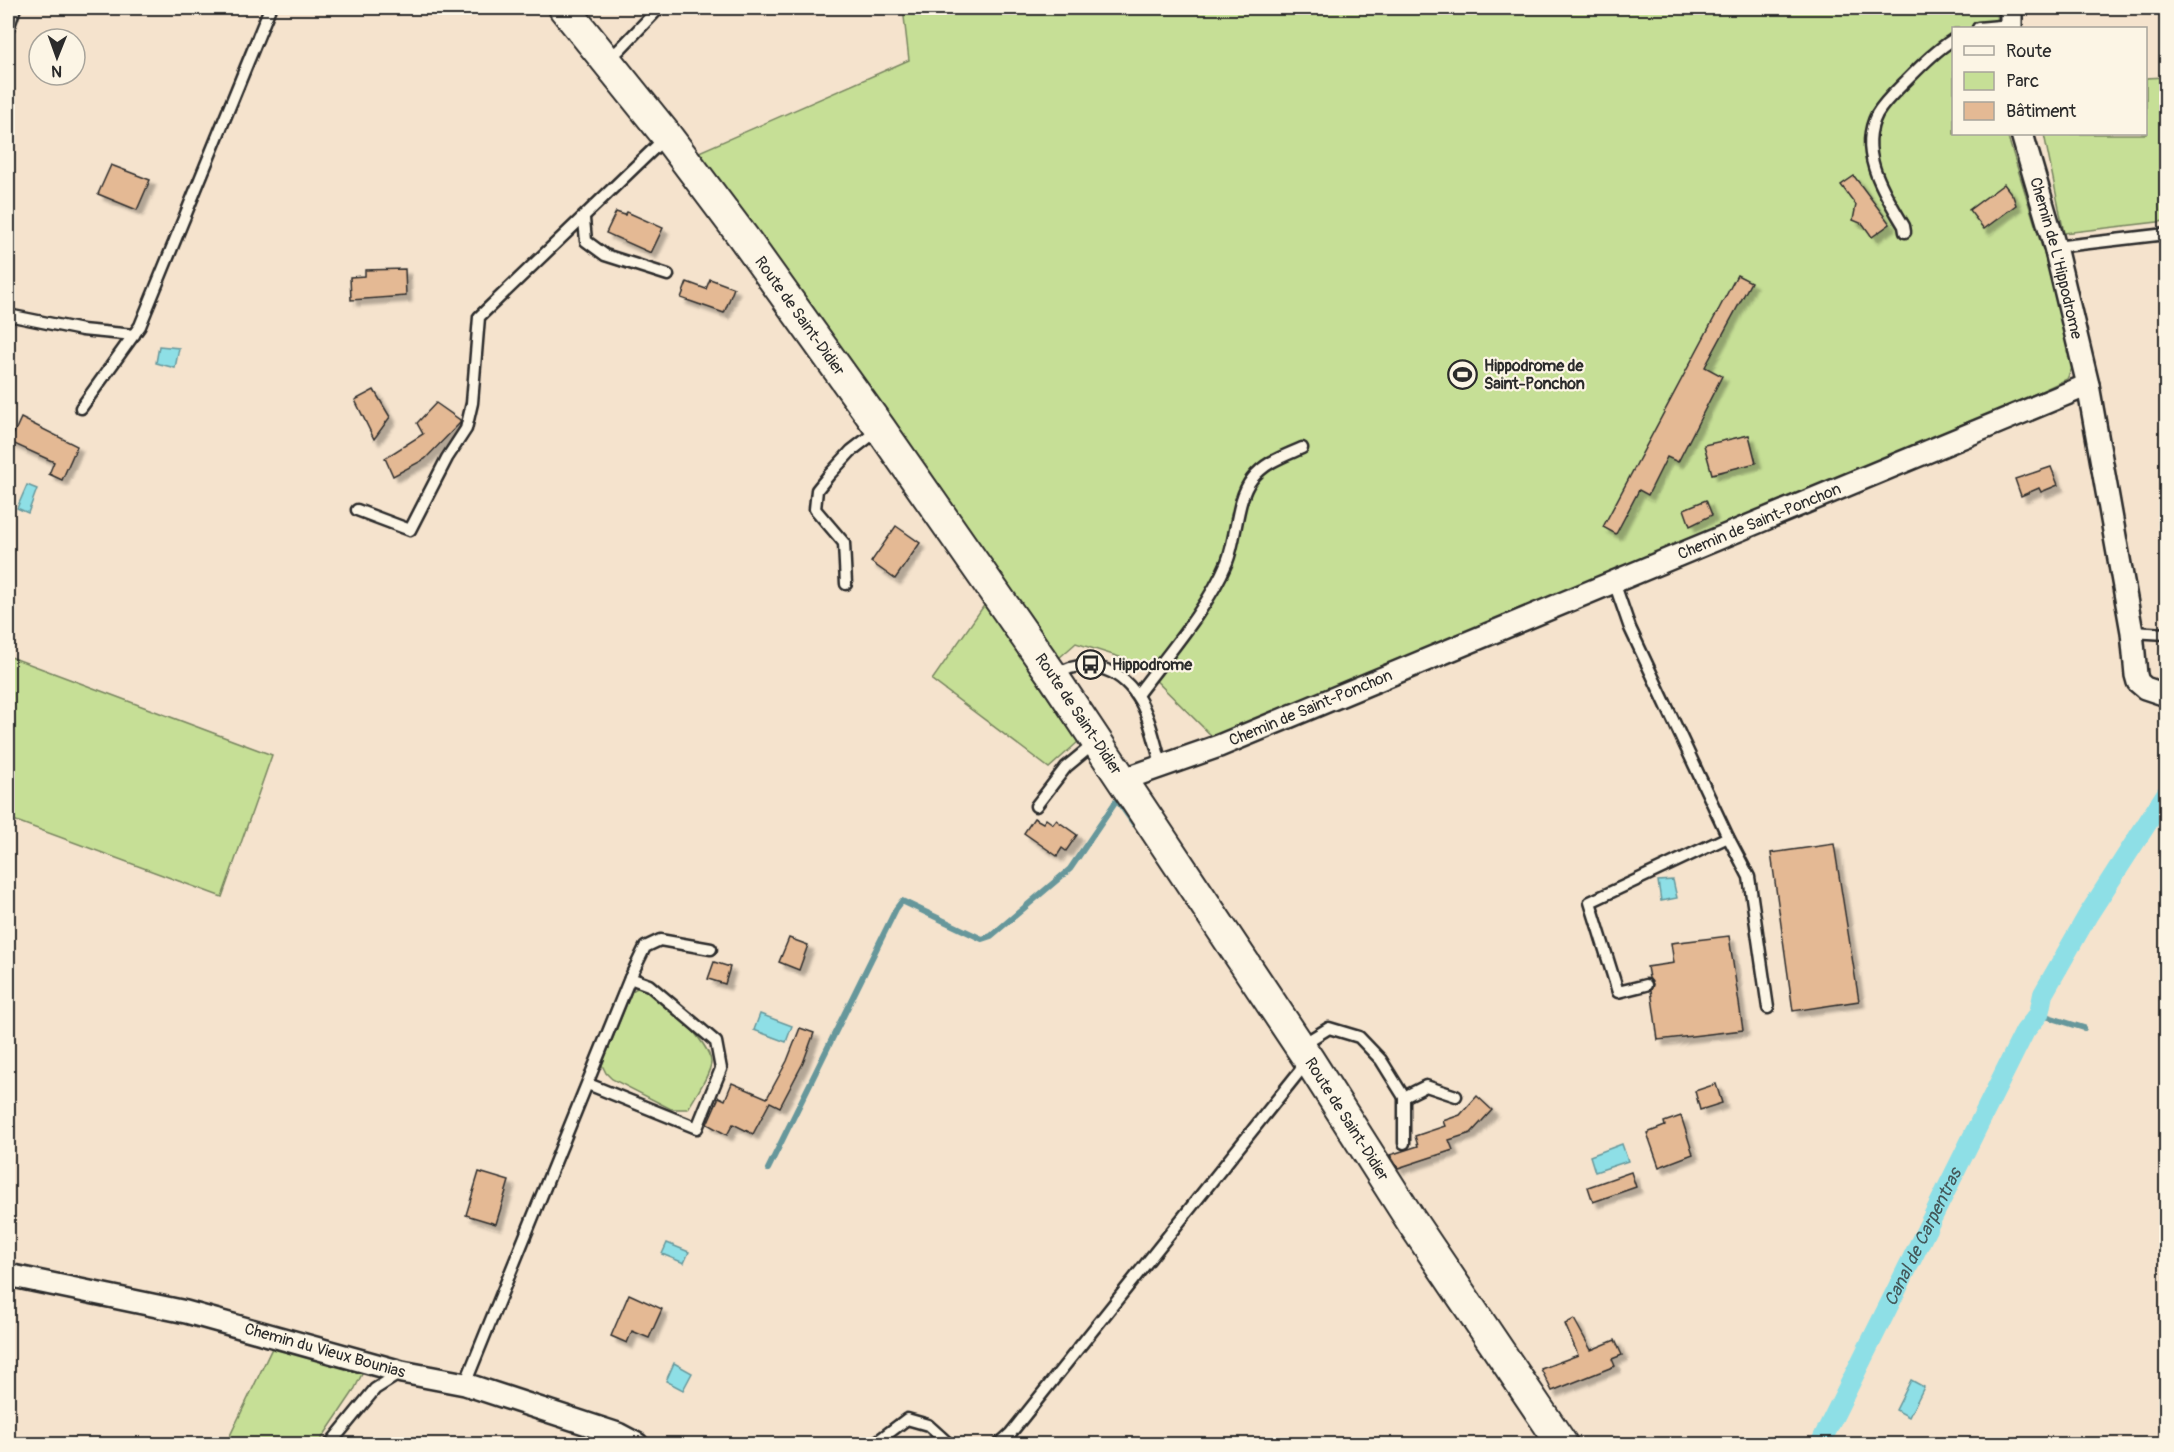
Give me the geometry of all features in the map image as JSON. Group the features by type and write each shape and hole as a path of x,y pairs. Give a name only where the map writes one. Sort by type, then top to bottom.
{"main road":[{"name":"Route de Saint-Didier","path":"564,8 667,136 743,237 1053,676 1304,1053 1412,1222 1562,1444"}],"street":[{"name":"Chemin de L'Hippodrome","path":"2022,135 2055,247 2088,385"},
{"name":"Chemin de Saint-Ponchon","path":"1122,780 1230,742 2088,385"},
{"path":"2088,385 2132,632 2134,667 2138,682 2155,692 2166,695"},
{"name":"Chemin du Vieux Bounias","path":"8,1275 186,1312 402,1372 465,1384 618,1434 637,1444"}],"lane":[{"path":"8,30 15,8"},
{"path":"81,408 140,326 270,8"},
{"path":"607,61 659,8"},
{"path":"1981,27 2011,20"},
{"path":"1905,232 1904,226 1879,183 1873,164 1871,131 1877,114 1890,96 1928,59 1952,40"},
{"path":"357,510 410,530 447,458 466,429 472,403 480,317 584,219 667,136"},
{"path":"584,219 586,241 605,255 668,275"},
{"path":"2055,247 2166,234"},
{"path":"8,315 82,330 134,335"},
{"path":"846,584 844,543 814,508 817,490 851,451 880,428"},
{"path":"1137,695 1180,638 1220,577 1234,542 1243,497 1250,481 1264,466 1302,448"},
{"path":"1614,582 1630,628 1749,878 1768,1008"},
{"path":"2132,632 2166,634"},
{"path":"1053,676 1074,666 1090,665 1107,669 1121,678 1137,695 1162,767"},
{"path":"1036,806 1066,767 1097,742"},
{"path":"1646,985 1618,992 1590,902 1728,837"},
{"path":"465,1384 630,978 645,947 660,940 711,950"},
{"path":"588,1084 697,1128 721,1069 716,1042 650,985 630,978"},
{"path":"999,1444 1018,1425 1304,1053 1329,1028 1359,1037 1382,1060 1404,1097 1404,1143"},
{"path":"1404,1097 1426,1086 1456,1096"},
{"path":"330,1444 375,1389 402,1372"},
{"path":"874,1444 908,1419 928,1425 949,1444"}],"green space":[{"name":"Hippodrome de Saint-Ponchon","path":"903,8 1997,8 1998,27 1952,27 1952,135 2007,135 2075,354 2073,366 2067,379 2022,400 1218,742 1138,663 1076,643 1059,658 699,152 909,60"},
{"path":"2166,77 2166,221 2064,233 2044,135 2147,135 2147,78"},
{"path":"985,604 1078,742 1049,768 932,680"},
{"path":"8,656 272,755 222,897 8,818"},
{"path":"637,988 654,994 674,1010 709,1054 711,1062 708,1073 688,1109 671,1109 612,1079 602,1065 632,991"},
{"path":"274,1344 364,1370 353,1392 318,1444 226,1444"}],"water":[{"path":"159,346 179,348 175,368 156,363"},
{"path":"27,485 37,489 28,513 17,508"},
{"path":"1673,880 1677,898 1661,901 1658,881"},
{"path":"760,1014 792,1026 786,1042 754,1030"},
{"path":"1622,1144 1628,1161 1595,1172 1590,1156"},
{"path":"667,1243 689,1252 684,1263 662,1254"},
{"path":"674,1363 692,1373 683,1390 666,1381"},
{"path":"1911,1380 1924,1387 1909,1417 1896,1410"}],"building":[{"path":"111,165 150,180 137,210 98,194"},
{"path":"1854,176 1890,224 1872,237 1863,224 1853,220 1856,205 1841,185"},
{"path":"2004,184 2013,196 2016,205 1984,229 1969,210"},
{"path":"616,212 625,215 627,212 663,228 651,253 606,233"},
{"path":"405,269 406,296 351,300 350,277 365,276 365,270"},
{"path":"1737,275 1751,282 1705,367 1722,376 1678,462 1667,457 1648,495 1639,490 1616,534 1603,527"},
{"path":"710,279 734,288 724,313 681,298 687,282 706,289"},
{"path":"374,390 390,417 374,439 355,400"},
{"path":"436,403 460,420 460,423 425,459 393,476 385,458 423,434 417,423"},
{"path":"21,418 77,446 62,480 49,474 54,462 10,442"},
{"path":"1749,435 1756,463 1712,474 1704,445"},
{"path":"2051,467 2058,485 2041,492 2039,488 2021,496 2015,479"},
{"path":"1706,500 1712,515 1690,526 1684,509"},
{"path":"896,526 920,543 895,579 871,562"},
{"path":"1034,818 1043,823 1046,819 1053,824 1056,820 1077,835 1066,851 1062,848 1057,856 1024,833"},
{"path":"1834,844 1859,1001 1793,1011 1771,853"},
{"path":"1729,936 1743,1030 1658,1040 1651,990 1653,984 1647,967 1674,963 1671,943"},
{"path":"789,938 808,945 799,970 779,962"},
{"path":"714,962 730,967 725,984 708,979"},
{"path":"800,1028 814,1033 803,1063 780,1107 770,1102 753,1134 733,1124 727,1135 707,1124 719,1097 725,1100 732,1083 767,1098 787,1061"},
{"path":"1716,1084 1722,1103 1700,1110 1695,1091"},
{"path":"1477,1096 1492,1110 1471,1133 1449,1140 1453,1150 1398,1168 1390,1155 1418,1146 1415,1136 1445,1126 1443,1121 1460,1115"},
{"path":"1681,1116 1693,1154 1659,1167 1647,1133 1665,1126 1664,1122"},
{"path":"479,1172 509,1181 496,1224 466,1215"},
{"path":"1631,1172 1636,1187 1593,1202 1588,1187"},
{"path":"629,1294 662,1309 649,1338 632,1331 627,1343 611,1336"},
{"path":"1574,1319 1591,1350 1615,1340 1622,1355 1612,1359 1615,1366 1552,1391 1541,1369 1578,1355 1565,1324"}],"waterway":[{"name":"Canal de Carpentras","path":"1820,1444 2025,1031 2039,1014 2043,994 2088,915 2166,794"},
{"path":"768,1169 902,901 982,939 991,936 1070,869 1117,800 1134,824"},
{"path":"2039,1014 2084,1028"}],"place":[{"name":"Hippodrome de Saint-Ponchon","path":"1463,375"},
{"name":"Hippodrome","path":"1091,665"}]}
